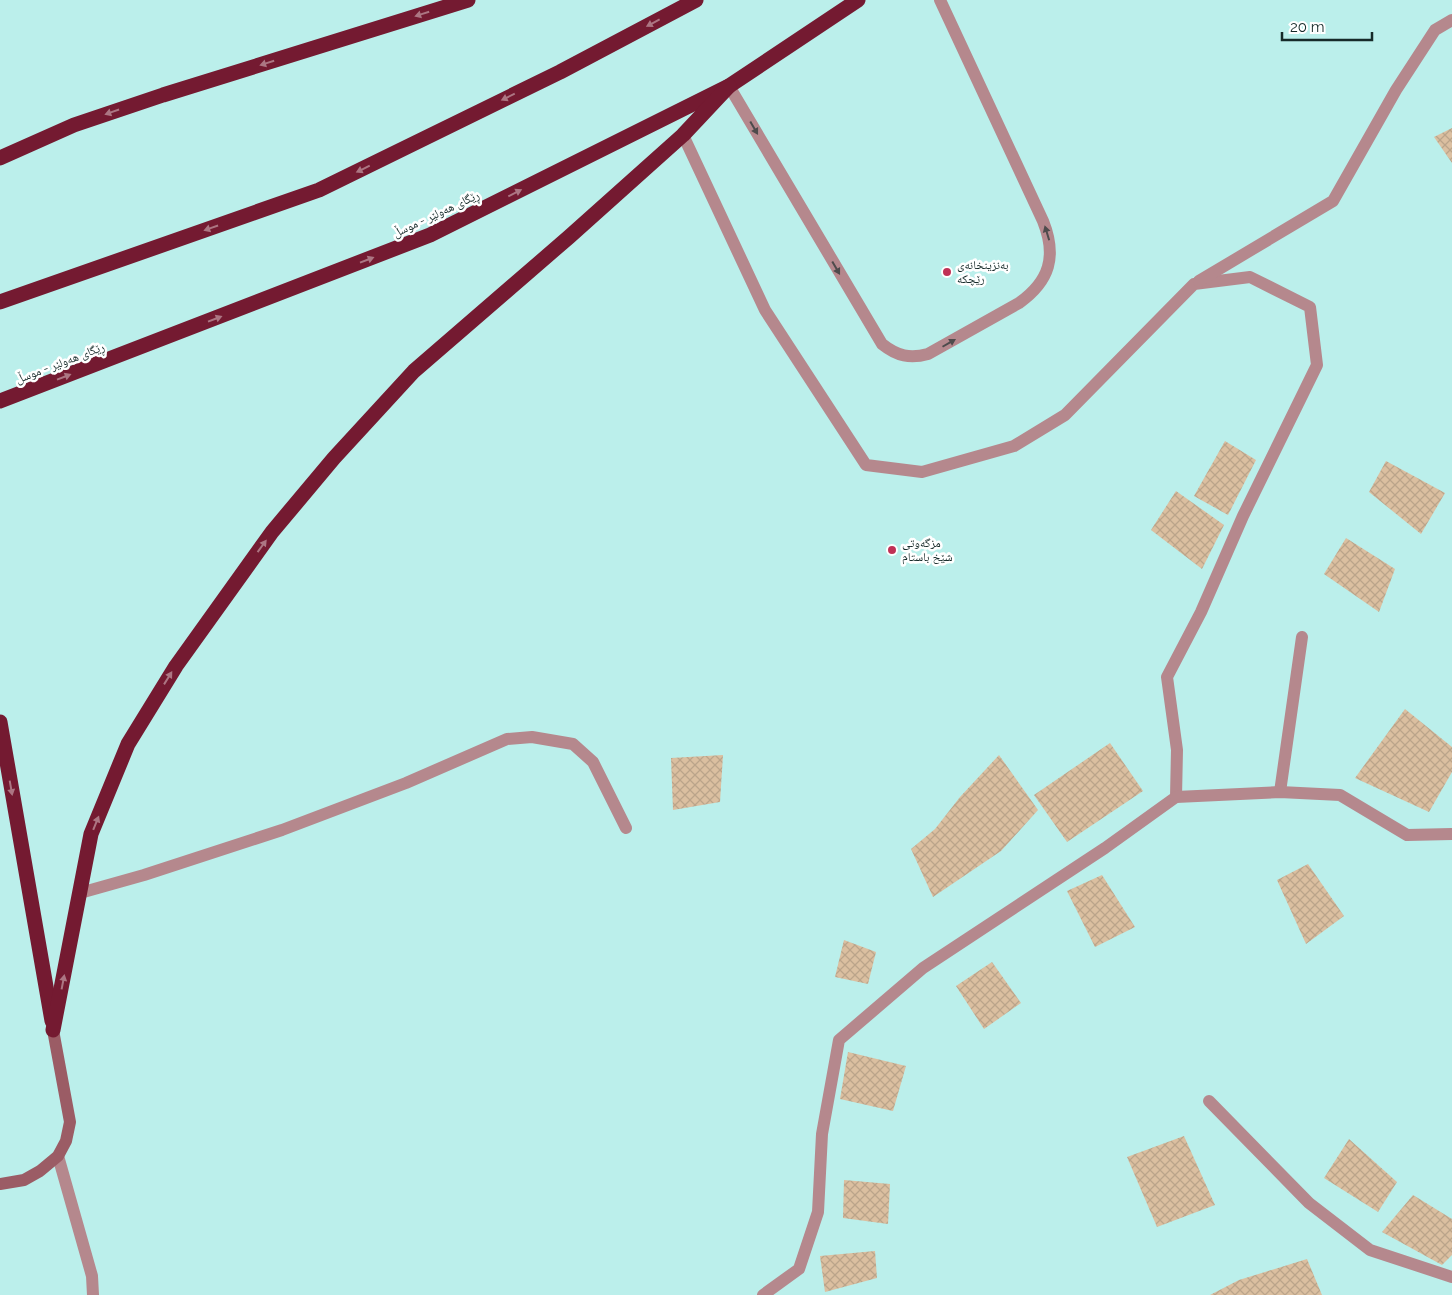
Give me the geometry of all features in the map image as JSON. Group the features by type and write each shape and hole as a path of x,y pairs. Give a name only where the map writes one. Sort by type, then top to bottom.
{"highway":[{"path":"0,158 74,125 163,95 468,0"},
{"path":"0,302 319,190 560,72 696,0"},
{"name":"ڕێگای هەولێر - موسڵ","path":"0,401 430,235 729,86 858,0"},
{"path":"53,1030 91,834 128,744 176,666 272,532 334,458 414,371 683,135 729,86"},
{"path":"0,722 53,1030"}],"street":[{"path":"729,86 882,344 892,352 904,356 916,357 928,354 1032,294 1042,282 1048,267 1051,251 1049,236 1043,221 940,0"},
{"path":"683,135 764,310 866,465 922,472 1014,446 1065,415 1194,284 1333,202 1396,90 1436,30 1452,20"},
{"path":"1176,797 1177,750 1167,677 1201,612 1244,516 1317,365 1310,307 1250,278 1194,284"},
{"path":"1280,792 1302,637"},
{"path":"80,893 144,875 282,830 406,783 507,739 532,736 573,744 593,762 626,828"},
{"path":"763,1295 798,1269 818,1212 822,1134 839,1040 923,968 1105,848 1176,797 1280,792 1340,795 1407,835 1452,834"},
{"path":"0,1184 24,1180 40,1171 58,1156 66,1142 70,1122 53,1030"},
{"path":"1209,1101 1309,1203 1370,1250 1452,1277"},
{"path":"58,1156 92,1276 93,1295"}],"building":[{"path":"1452,128 1452,163 1434,137"},
{"path":"1225,441 1256,460 1228,515 1194,496"},
{"path":"1386,461 1445,493 1421,534 1369,492"},
{"path":"1176,491 1224,525 1202,569 1151,530"},
{"path":"1346,538 1395,569 1379,612 1324,574"},
{"path":"1405,709 1452,747 1452,772 1429,812 1355,778"},
{"path":"1110,743 1143,791 1067,842 1034,795"},
{"path":"723,755 720,802 673,810 671,758"},
{"path":"999,755 1038,810 1001,851 933,897 911,849 935,829 960,797"},
{"path":"1308,864 1344,916 1306,944 1277,880"},
{"path":"1102,875 1135,927 1095,947 1067,891"},
{"path":"844,940 876,952 868,984 835,977"},
{"path":"992,962 1021,1003 984,1029 956,986"},
{"path":"848,1052 906,1066 893,1111 840,1099"},
{"path":"1184,1136 1215,1205 1157,1227 1127,1157"},
{"path":"1349,1139 1397,1182 1378,1212 1324,1178"},
{"path":"844,1180 890,1184 888,1224 843,1218"},
{"path":"1413,1195 1452,1219 1452,1255 1442,1265 1382,1232"},
{"path":"875,1251 877,1278 825,1292 820,1256"},
{"path":"1307,1259 1322,1295 1210,1295 1239,1280"}],"place":[{"name":"بەنزینخانەی رێچکە","path":"947,272"},
{"name":"مزگەوتی شێخ باستام","path":"892,550"}]}
